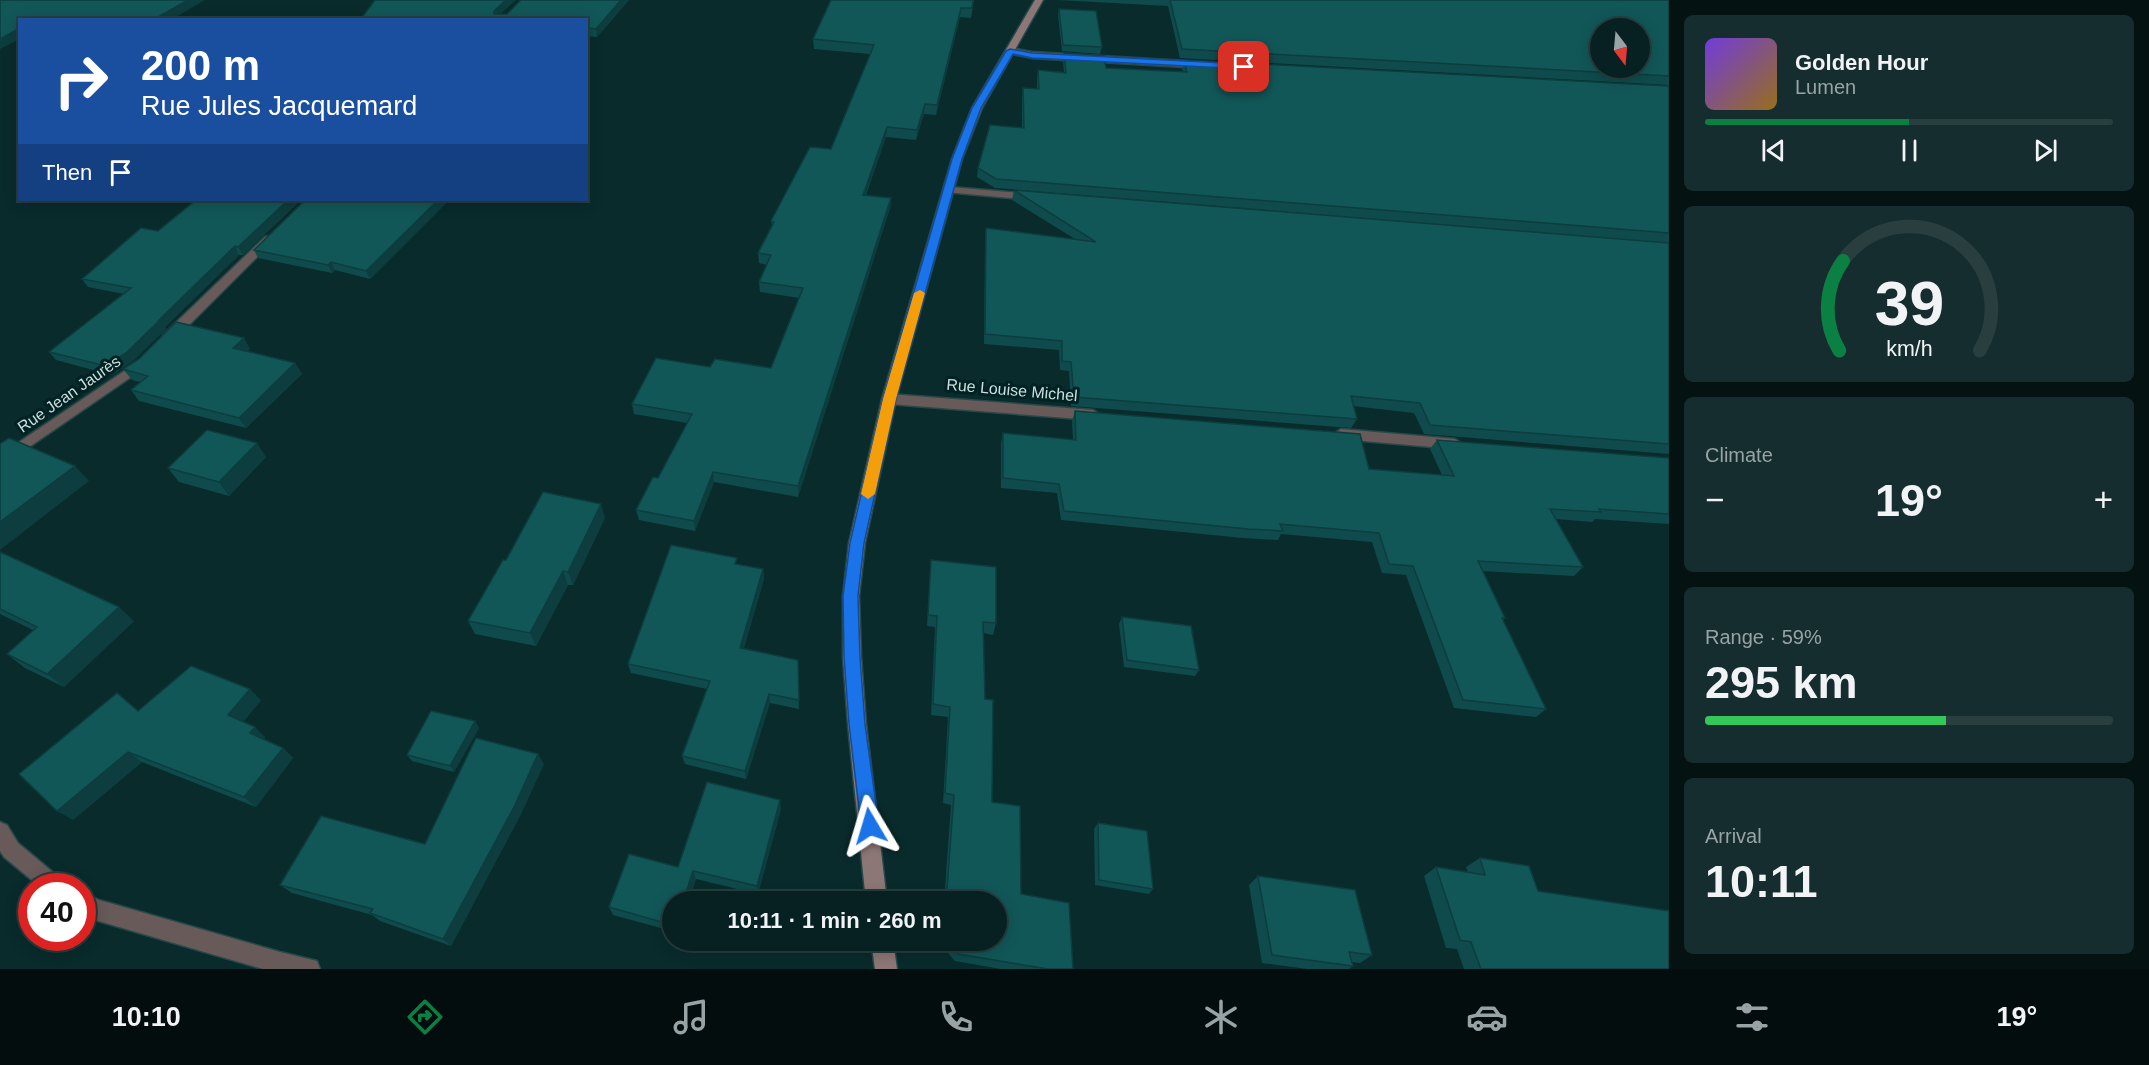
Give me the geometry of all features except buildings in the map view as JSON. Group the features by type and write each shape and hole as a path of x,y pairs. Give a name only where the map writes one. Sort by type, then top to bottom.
{"street":[{"path":"876,891 857,724 850,596 857,543 889,399 957,159 977,108 1039,0"},
{"path":"1010,51 1032,55 1209,65"},
{"path":"950,190 1047,198"},
{"name":"Rue Jean Jaurès","path":"0,462 140,365 275,233"},
{"name":"Rue Louise Michel","path":"889,399 1108,416"},
{"path":"1323,433 1466,444"},
{"path":"0,832 11,850 38,873"},
{"path":"96,909 280,963 309,969"},
{"path":"884,951 886,969"}],"slow traffic":[{"path":"868,494 889,399 920,293"}],"route":[{"path":"870,826 857,724 852,657 850,596 857,543 889,399 957,159 977,108 1010,51 1032,55 1244,67"}]}
